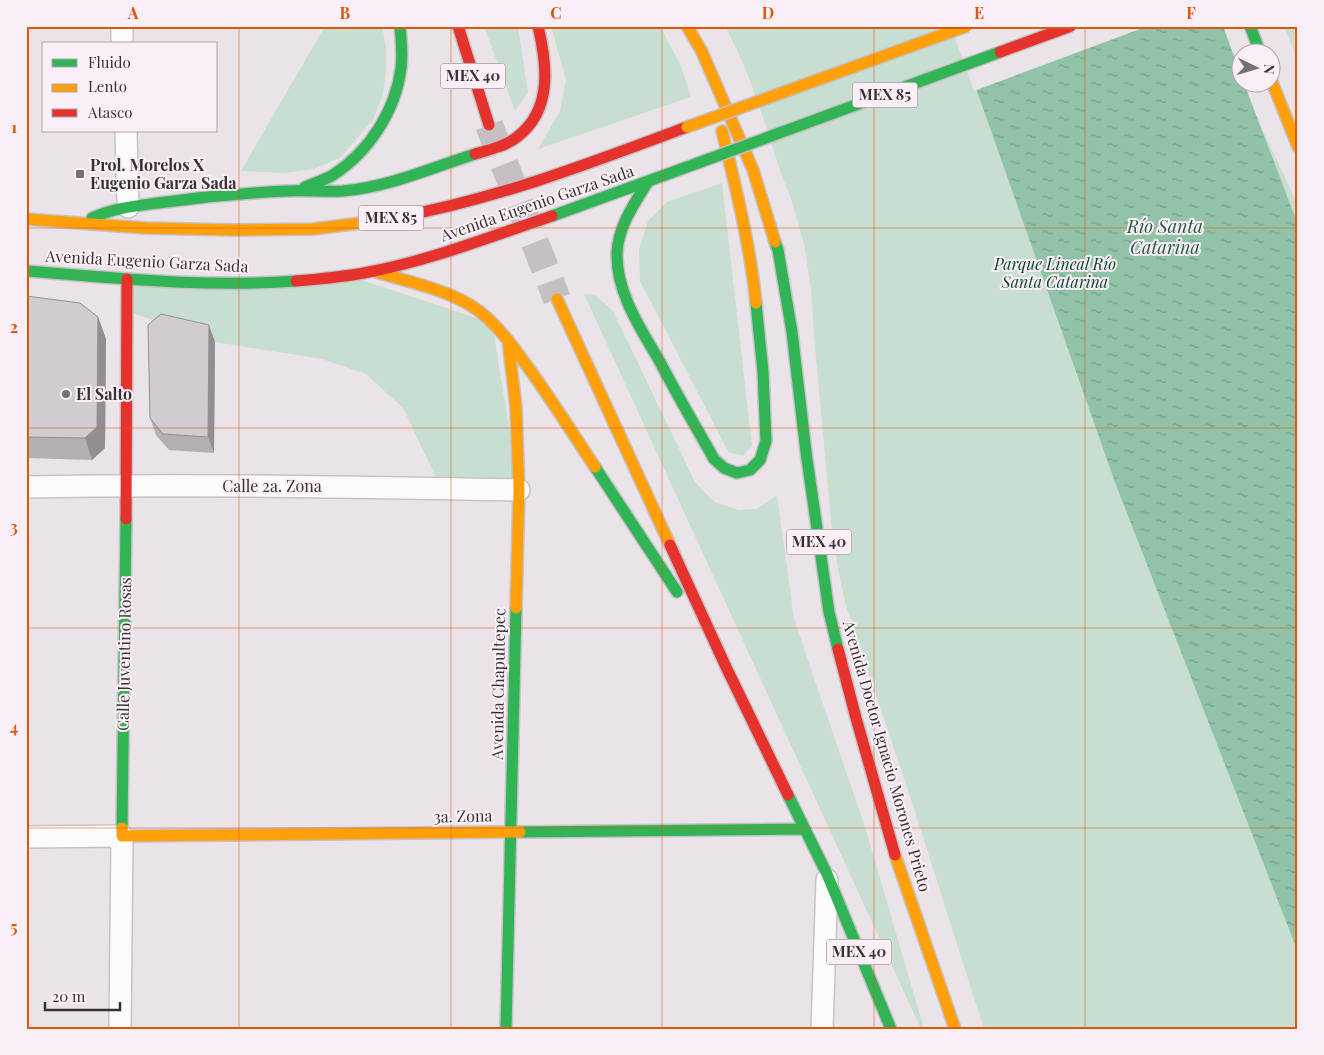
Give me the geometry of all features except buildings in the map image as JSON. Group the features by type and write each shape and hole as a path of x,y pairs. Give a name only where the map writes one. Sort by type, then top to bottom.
{"main road":[{"path":"297,191 332,176 352,160 370,140 385,116 396,91 401,68 400,26"},
{"name":"MEX 40","path":"458,26 489,125"},
{"path":"82,223 103,212 194,198 297,191 350,190 380,185 495,147 516,138 530,125 540,110 545,90 544,54 538,26"},
{"name":"Avenida Doctor Ignacio Morones Prieto","path":"687,26 702,52 753,170 778,250 792,332 806,452 829,612 856,718 896,858 955,1029"},
{"name":"Avenida Eugenio Garza Sada","path":"26,219 168,229 244,231 312,229 418,213 518,186 602,159 967,26"},
{"name":"Avenida Eugenio Garza Sada","path":"26,271 127,279 227,283 286,282 376,272 495,236 647,183 1071,26"},
{"path":"1250,26 1256,42"},
{"path":"647,183 625,220 619,237 618,267 628,302 647,340 714,459 724,468 737,473 750,470 760,460 766,440 764,372 755,293 736,188 702,52"},
{"path":"1276,92 1298,147"},
{"path":"376,272 438,290 460,300 479,311 508,340 538,380 726,667"},
{"name":"Calle Juventino Rosas","path":"122,836 127,279"},
{"name":"MEX 40","path":"557,299 726,667 827,874 891,1029"},
{"name":"Avenida Chapultepec","path":"506,1029 518,490 516,407 508,340"},
{"name":"3a. Zona","path":"122,836 511,832 528,836 805,830"}],"street":[{"path":"122,26 122,42"},
{"path":"126,132 128,207"},
{"name":"Calle 2a. Zona","path":"26,487 126,485 318,486 518,490"},
{"path":"26,837 122,836"},
{"name":"Calle Juventino Rosas","path":"120,1029 122,836"},
{"path":"822,1029 827,874"}],"green space":[{"path":"325,26 382,26 386,47 386,73 382,97 373,120 340,158 314,169 283,173 241,171"},
{"path":"484,26 518,26 528,93 515,111"},
{"path":"551,26 660,26 681,66 691,97 538,149 560,111 566,80"},
{"name":"Parque Lineal Río Santa Catarina","path":"725,26 1217,26 1232,63 1232,92 1245,92 1298,205 1298,1029 984,1029 909,793 846,606 832,531 811,289 804,244 768,132 738,52"},
{"path":"1284,26 1298,26 1298,61"},
{"path":"722,183 752,446 743,455 729,453 640,281 639,249 648,221 667,202"},
{"path":"349,276 492,323 519,490 441,488 403,408 366,374 322,359 215,342 127,311 127,279"},
{"path":"584,294 595,295 613,311 695,482 714,502 739,510 757,509 777,495 794,619 865,827 924,1029 921,1029"}],"water":[{"name":"Río Santa Catarina","path":"954,26 1223,26 1232,50 1232,92 1247,92 1298,225 1298,952 1116,485"}],"pier":[{"path":"951,26 1148,26 974,91"}],"tunnel":[{"path":"489,125 557,299"}],"traffic: fast":[{"path":"305,187 330,177 346,166 379,129 387,114 398,84 402,58 400,26"},
{"path":"1250,26 1256,42"},
{"path":"698,163 1000,52"},
{"path":"92,218 124,208 206,197 271,192 360,189 410,176 475,154"},
{"path":"552,216 698,163"},
{"path":"647,183 627,216 618,243 618,268 625,296 638,324 714,459 724,468 737,473 750,470 760,460 766,441 763,372 756,303"},
{"path":"775,242 792,332 806,452 829,612 838,649"},
{"path":"26,271 195,283 296,281"},
{"path":"595,467 677,592"},
{"path":"122,828 126,519"},
{"path":"506,1029 516,608"},
{"path":"788,795 827,874 891,1029"},
{"path":"520,832 805,829"}],"traffic: slow":[{"path":"687,26 702,52 753,170 775,242"},
{"path":"687,127 967,26"},
{"path":"1276,92 1298,147"},
{"path":"722,131 746,238 756,303"},
{"path":"26,219 145,228 234,230 313,229 393,218"},
{"path":"376,272 456,297 485,316 502,333 517,353 595,467"},
{"path":"557,299 670,545"},
{"path":"508,340 516,407 519,490 516,608"},
{"path":"122,828 122,836 520,832"},
{"path":"895,855 955,1029"}],"traffic: jam":[{"path":"458,26 489,125"},
{"path":"475,154 513,140 529,126 537,114 542,100 545,71 538,26"},
{"path":"1000,52 1071,26"},
{"path":"393,218 505,191 578,167 687,127"},
{"path":"296,281 351,275 416,261 552,216"},
{"path":"126,519 127,279"},
{"path":"670,545 788,795"},
{"path":"838,649 895,855"}],"place":[{"name":"Prol. Morelos X Eugenio Garza Sada","path":"80,174"},
{"name":"El Salto","path":"66,394"}]}
